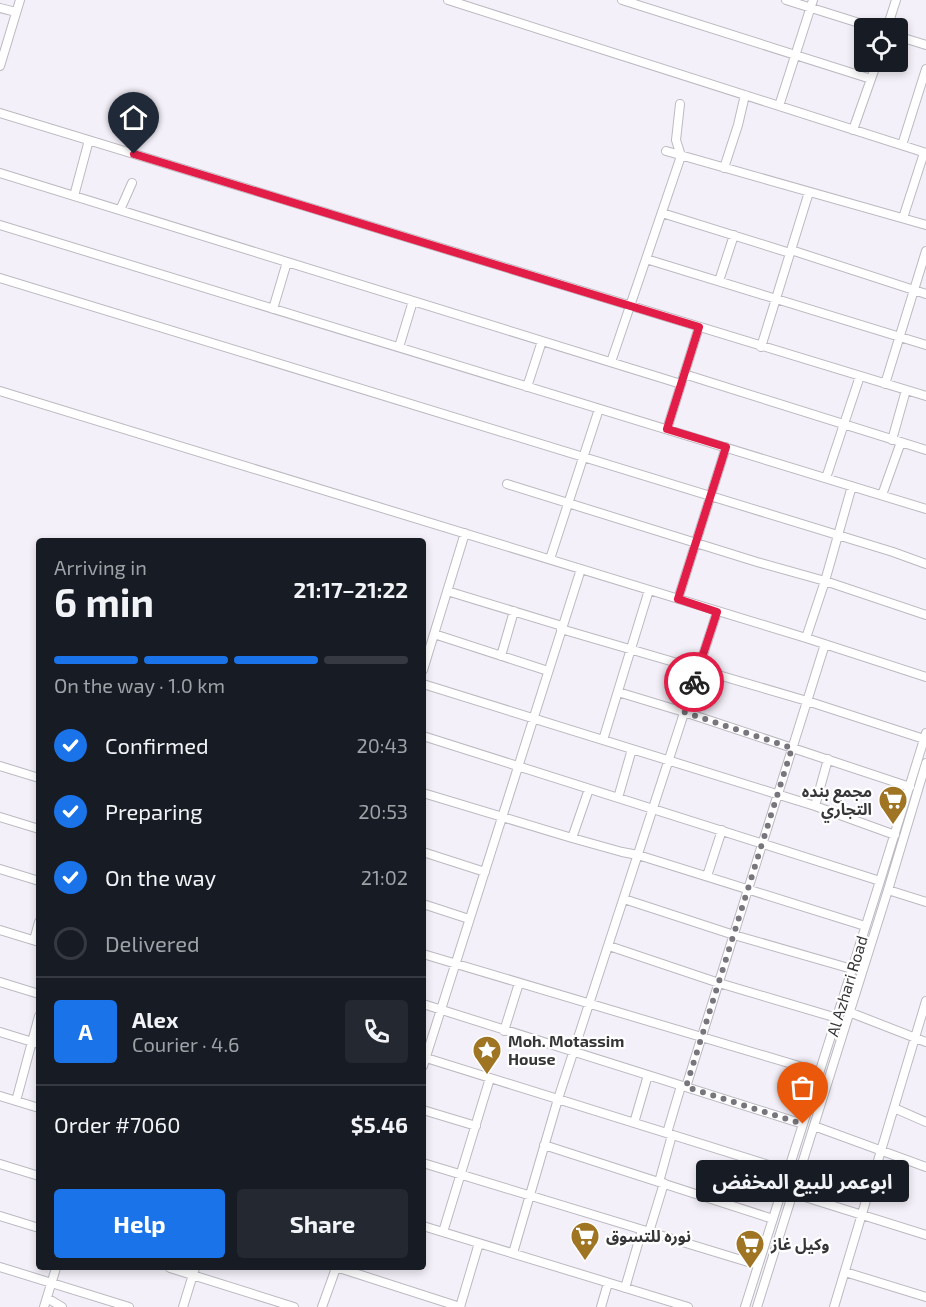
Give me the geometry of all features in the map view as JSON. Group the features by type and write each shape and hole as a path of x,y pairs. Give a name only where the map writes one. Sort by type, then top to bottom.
{"street":[{"path":"0,63 20,0"},
{"path":"448,0 925,153 903,218"},
{"path":"622,0 871,79"},
{"path":"786,0 812,4 854,20"},
{"path":"890,18 896,0"},
{"path":"778,106 812,4"},
{"path":"0,8 16,12"},
{"path":"908,39 926,45"},
{"path":"902,146 922,95 926,69"},
{"path":"853,130 873,72"},
{"path":"724,168 745,95"},
{"path":"610,362 681,156 676,140 680,104"},
{"path":"0,113 926,396"},
{"path":"74,196 88,140"},
{"path":"666,151 926,225"},
{"path":"0,173 681,384"},
{"path":"120,210 132,183"},
{"path":"761,347 809,192"},
{"path":"662,213 926,294"},
{"path":"0,225 926,509"},
{"path":"719,281 734,235"},
{"path":"885,384 926,250"},
{"path":"646,259 926,345"},
{"path":"273,309 287,262"},
{"path":"0,278 926,564"},
{"path":"399,347 413,301"},
{"path":"667,429 699,327"},
{"path":"527,387 542,341"},
{"path":"684,374 926,450"},
{"path":"826,478 860,376"},
{"path":"892,440 906,390"},
{"path":"0,391 806,638 926,677"},
{"path":"550,559 599,408"},
{"path":"882,495 901,442"},
{"path":"678,599 726,447"},
{"path":"507,484 757,562 825,580 926,615"},
{"path":"806,638 852,486"},
{"path":"426,660 465,533"},
{"path":"426,1054 580,569"},
{"path":"603,740 649,590"},
{"path":"447,591 631,650 925,736"},
{"path":"501,656 514,611"},
{"path":"513,1253 558,1099 717,612"},
{"path":"434,634 548,671"},
{"path":"625,1288 661,1183 670,1134 684,1086 702,1037 825,644"},
{"path":"426,685 778,794 895,835"},
{"path":"618,692 910,787"},
{"name":"Al Azhari Road","path":"745,1307 925,736"},
{"path":"426,737 880,881"},
{"path":"618,798 632,749"},
{"path":"815,806 828,759"},
{"name":"Al Azhari Road","path":"757,1307 926,763"},
{"path":"0,766 36,777"},
{"path":"572,838 589,789"},
{"path":"426,794 748,888 865,926"},
{"path":"0,817 36,828"},
{"path":"707,876 722,831"},
{"path":"426,853 484,872"},
{"path":"0,869 36,880"},
{"path":"888,890 926,902"},
{"path":"624,899 734,935 852,969"},
{"path":"426,905 469,919"},
{"path":"0,930 36,941"},
{"path":"609,946 719,983 837,1018"},
{"path":"426,955 819,1072"},
{"path":"0,982 36,993"},
{"path":"504,1030 519,983"},
{"path":"834,1307 926,1001"},
{"path":"426,1005 803,1124"},
{"path":"849,1012 926,1042"},
{"path":"0,1032 35,1043 16,1101"},
{"path":"426,1061 490,1078 788,1171"},
{"path":"634,1123 648,1075"},
{"path":"443,1232 490,1078"},
{"path":"0,1096 36,1107"},
{"path":"894,1108 926,1122"},
{"path":"426,1111 476,1126"},
{"path":"814,1126 926,1167"},
{"path":"544,1145 773,1219"},
{"path":"426,1164 758,1265"},
{"path":"0,1165 36,1175"},
{"path":"782,1189 926,1235"},
{"path":"0,1216 36,1227"},
{"path":"426,1227 688,1307"},
{"path":"344,1270 460,1307 479,1243"},
{"path":"0,1267 129,1307"},
{"path":"45,1307 55,1270"},
{"path":"322,1307 337,1270"},
{"path":"183,1307 194,1271 294,1307"},
{"path":"845,1272 926,1298"},
{"path":"601,1307 608,1283"},
{"path":"47,1298 62,1307"}],"way so far":[{"path":"694,682 684,712 792,748 686,1087 803,1124"}],"place":[{"name":"مجمع بنده التجاري","path":"893,826"},
{"name":"Moh. Motassim House","path":"487,1076"},
{"name":"ابوعمر للبيع المخفض","path":"803,1124"},
{"name":"نوره للتسوق","path":"585,1262"},
{"name":"وكيل غاز","path":"750,1270"}],"route":[{"path":"134,154 699,327 667,429 726,447 678,599 717,612 694,682"}]}
